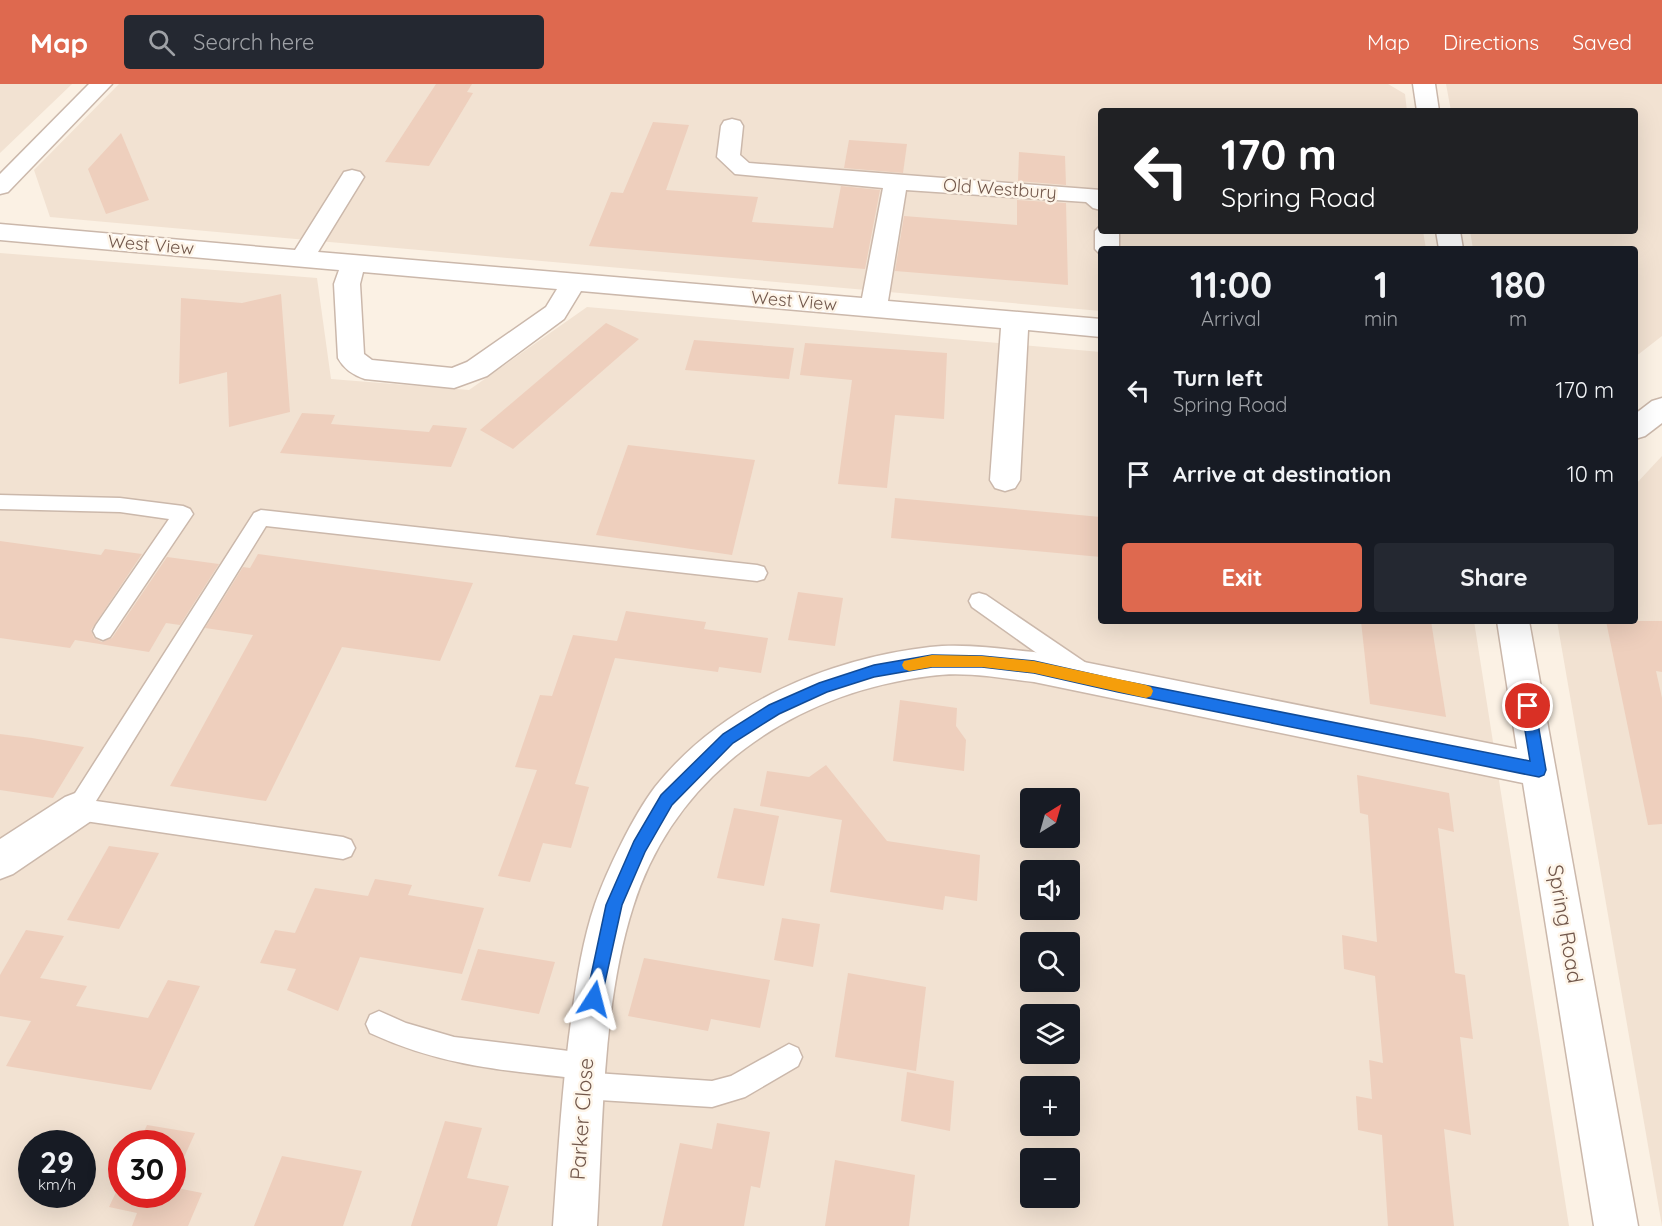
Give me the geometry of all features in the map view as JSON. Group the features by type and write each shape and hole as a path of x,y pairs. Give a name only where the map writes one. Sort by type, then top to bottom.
{"street":[{"path":"0,187 101,84"},
{"path":"1424,84 1428,108"},
{"name":"Old Westbury","path":"732,126 728,157 743,169 1093,195 1098,200"},
{"path":"302,258 352,177"},
{"path":"874,308 877,280 896,182"},
{"name":"West View","path":"0,232 1098,328"},
{"path":"353,263 347,284 351,358 365,369 454,378 477,369 555,313 574,282"},
{"path":"1005,480 1015,321"},
{"path":"1638,427 1662,408"},
{"name":"Spring Road","path":"1514,624 1616,1226"},
{"name":"Parker Close","path":"575,1226 584,1076 597,976 614,905 640,847 667,800 728,739 774,709 824,687 874,671 932,661 982,662 1034,667 1539,770"},
{"path":"0,861 78,809"}],"lane":[{"path":"0,502 120,505 183,514 103,632"},
{"path":"343,848 78,809 261,518 757,573"},
{"path":"979,601 1095,681"},
{"path":"380,1024 400,1035 473,1054 584,1076 712,1094 736,1088 789,1057"}],"shaded area":[{"path":"0,84 72,84 0,153"},
{"path":"119,84 1388,84 1405,94 1407,108 1098,108 1098,234 1424,234 1426,246 1098,246 1098,311 50,217 34,170"},
{"path":"1446,84 1662,84 1662,336 1638,355 1638,246 1472,246 1470,234 1638,234 1638,108 1450,108"},
{"path":"0,253 317,278 331,379 469,390 587,307 1098,352 1098,624 1474,624 1569,1226 0,1226"},
{"path":"1662,456 1662,1226 1558,624 1638,624 1638,482"}],"building":[{"path":"436,84 472,84 467,92 473,93 429,166 385,162"},
{"path":"653,122 689,125 666,190 758,197 752,222 833,228 841,186 880,190 865,269 589,246 611,192 623,193"},
{"path":"121,133 149,200 106,214 88,169"},
{"path":"849,140 907,144 903,173 844,168"},
{"path":"1019,152 1065,156 1066,185 1018,181"},
{"path":"1017,200 1066,203 1068,285 895,271 904,216 1017,225"},
{"path":"281,294 290,412 229,427 227,372 179,384 181,298 242,303"},
{"path":"606,323 639,339 513,449 480,430"},
{"path":"694,340 794,348 789,379 685,370"},
{"path":"805,343 947,353 944,419 895,415 887,488 838,484 852,380 800,375"},
{"path":"302,413 335,415 331,424 429,432 433,425 467,428 451,467 280,453"},
{"path":"628,445 755,460 732,555 596,535"},
{"path":"895,498 1098,517 1098,557 891,538"},
{"path":"0,541 101,555 105,549 142,554 91,630 94,638 102,642 112,638 167,557 219,564 180,625 166,623 149,652 75,640 70,648 0,638"},
{"path":"258,554 473,583 440,661 342,647 266,801 170,786 253,635 205,628 243,567 250,568"},
{"path":"798,592 843,598 835,646 788,640"},
{"path":"626,611 706,622 704,629 768,638 761,673 719,667 718,672 615,658 575,784 589,787 571,848 543,843 530,882 498,876 537,770 515,767 540,695 552,696 573,635 617,641"},
{"path":"1662,621 1662,672 1656,671 1662,698 1662,824 1648,825 1607,624"},
{"path":"1361,624 1431,624 1446,717 1370,704"},
{"path":"900,700 957,708 956,726 966,740 964,771 893,761"},
{"path":"0,734 84,747 53,798 0,790"},
{"path":"826,765 887,841 980,855 977,901 945,896 943,910 830,892 842,820 760,806 767,771 809,777"},
{"path":"1357,775 1449,793 1454,832 1438,828 1455,973 1465,975 1473,1039 1460,1037 1471,1135 1444,1129 1454,1226 1388,1226 1382,1135 1358,1130 1356,1096 1372,1099 1369,1060 1383,1063 1375,976 1344,969 1342,935 1377,942 1368,815 1360,813"},
{"path":"734,808 779,816 764,886 717,878"},
{"path":"109,846 159,853 119,929 67,920"},
{"path":"375,879 412,885 408,895 484,908 462,974 360,957 338,1011 287,990 296,969 260,963 275,930 295,933 315,888 368,896"},
{"path":"782,918 820,924 813,967 774,960"},
{"path":"26,930 64,936 40,978 87,986 76,1006 148,1018 168,980 200,986 151,1090 6,1066 31,1021 0,1016 0,975"},
{"path":"478,949 555,962 539,1014 461,1000"},
{"path":"644,958 770,980 760,1028 711,1019 708,1031 628,1016"},
{"path":"848,973 926,987 916,1071 835,1057"},
{"path":"907,1072 954,1081 950,1131 901,1121"},
{"path":"445,1121 482,1128 467,1178 509,1186 497,1226 411,1226"},
{"path":"717,1123 770,1132 760,1188 751,1186 744,1226 662,1226 680,1143 712,1149"},
{"path":"147,1125 177,1130 145,1130"},
{"path":"186,1132 195,1133 186,1153"},
{"path":"282,1156 362,1171 343,1226 254,1226"},
{"path":"835,1160 915,1175 909,1226 825,1226"},
{"path":"186,1190 202,1193 188,1226 132,1226 137,1213 114,1208 186,1208"}],"slow traffic":[{"path":"909,665 932,661 982,662 1034,667 1146,691"}],"route":[{"path":"594,999 597,976 614,905 640,847 667,800 728,739 774,709 824,687 874,671 932,661 982,662 1034,667 1118,686 1539,770 1528,706"}]}
